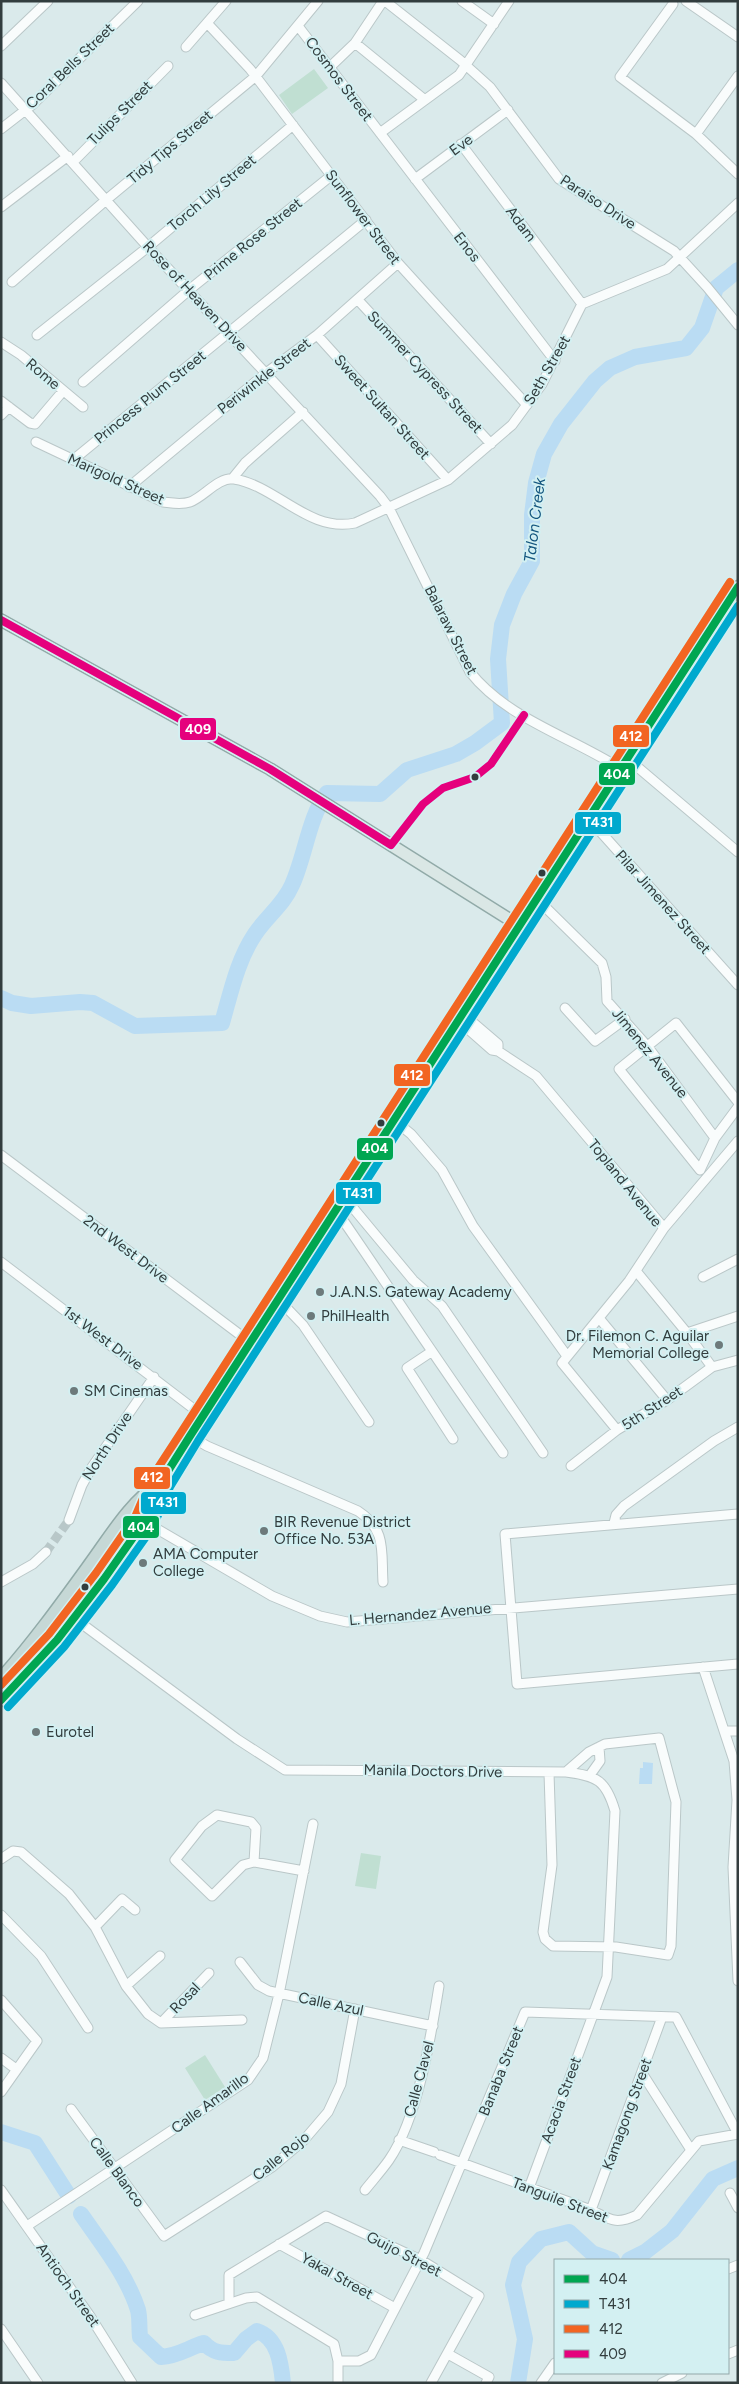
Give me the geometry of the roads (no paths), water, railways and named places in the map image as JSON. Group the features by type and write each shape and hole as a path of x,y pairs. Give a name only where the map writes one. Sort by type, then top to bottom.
{"highway":[{"path":"1,1700 39,1661 74,1618 144,1522 161,1482 190,1436 738,588"},
{"path":"1,1678 36,1638 128,1512 145,1492 161,1482"}],"main road":[{"path":"1,620 162,707 328,804 520,926"}],"street":[{"path":"1,46 48,1"},
{"name":"Coral Bells Street","path":"1,129 32,105 138,1"},
{"path":"186,47 226,1"},
{"name":"Tidy Tips Street","path":"12,282 106,200 256,76 318,1"},
{"path":"331,66 355,43 384,1"},
{"name":"Paraiso Drive","path":"384,1 466,65 490,87 558,179 674,251 738,325"},
{"path":"462,1 494,24"},
{"path":"380,133 458,75 508,1"},
{"path":"686,1 738,37"},
{"path":"674,4 620,77 696,134 738,174"},
{"name":"Sunflower Street","path":"207,22 256,76 398,263 527,405"},
{"name":"Cosmos Street","path":"298,26 331,66 380,133"},
{"path":"355,43 425,100"},
{"name":"Tulips Street","path":"1,207 70,159 168,66"},
{"path":"696,134 738,76"},
{"name":"Rose of Heaven Drive","path":"1,83 148,247 303,412 389,508"},
{"name":"Eve","path":"414,179 508,110"},
{"name":"Torch Lily Street","path":"37,335 148,247 293,125"},
{"name":"Enos","path":"380,133 555,361"},
{"name":"Adam","path":"462,144 582,304"},
{"name":"Prime Rose Street","path":"83,382 189,290 332,175"},
{"path":"582,304 667,270 738,203"},
{"name":"Princess Plum Street","path":"73,460 366,220"},
{"name":"Periwinkle Street","path":"128,487 266,373 317,335 398,263"},
{"name":"Summer Cypress Street","path":"358,300 491,444"},
{"name":"Seth Street","path":"389,508 448,480 512,425 555,361 582,304"},
{"name":"Sweet Sultan Street","path":"317,335 448,480"},
{"name":"Rome","path":"1,342 83,408"},
{"path":"1,415 5,404 30,424 35,424 63,390"},
{"path":"303,412 245,463 232,479 250,484 317,520 333,524 345,525 356,523 389,508"},
{"name":"Marigold Street","path":"36,442 163,502 177,504 190,502 225,480 232,479"},
{"name":"Balaraw Street","path":"389,508 470,672 493,696 624,764 738,852"},
{"name":"Pilar Jimenez Street","path":"589,819 738,985"},
{"name":"Jimenez Avenue","path":"537,899 602,963 606,978 607,1001 648,1047 715,1138"},
{"path":"565,1008 594,1041 625,1020"},
{"name":"Topland Avenue","path":"461,1018 474,1029 498,1044 498,1051 536,1076 664,1228 636,1271 565,1359"},
{"path":"738,1102 676,1023 619,1069 700,1170 715,1138 738,1107"},
{"path":"395,1121 411,1134 442,1170 473,1226 565,1359 617,1430"},
{"path":"664,1228 734,1151 738,1141"},
{"name":"2nd West Drive","path":"1,1155 251,1343"},
{"path":"344,1197 413,1280 442,1306 543,1453"},
{"path":"336,1210 414,1324 430,1352 503,1453"},
{"path":"703,1277 738,1259"},
{"name":"1st West Drive","path":"1,1262 203,1416"},
{"path":"636,1271 712,1366"},
{"path":"279,1300 303,1325 369,1422"},
{"path":"687,1333 738,1316"},
{"path":"600,1318 667,1400"},
{"path":"430,1352 407,1368 453,1439"},
{"name":"5th Street","path":"571,1466 617,1430 667,1400 712,1366 738,1360"},
{"name":"North Drive","path":"69,1520 82,1485 92,1467 154,1377"},
{"path":"614,1523 616,1515 624,1506 714,1441 738,1427"},
{"path":"190,1436 206,1446 358,1511 369,1519 377,1528 380,1539 383,1582"},
{"name":"L. Hernandez Avenue","path":"128,1512 272,1596 320,1616 347,1622 738,1589"},
{"path":"738,1514 614,1523 505,1534 517,1684 738,1664"},
{"path":"1,1582 33,1564 46,1552"},
{"name":"Manila Doctors Drive","path":"74,1618 237,1739 285,1770 566,1772 590,1775"},
{"path":"703,1667 734,1761 738,1800 736,1867 738,1981"},
{"path":"725,1732 738,1731"},
{"path":"549,1773 552,1865 543,1932 545,1939 553,1946 609,1946 668,1955 671,1946 676,1802 660,1735 605,1744 590,1752 566,1772"},
{"path":"594,2013 606,1977 616,1811 611,1796 602,1782 590,1775 600,1761 599,1748"},
{"path":"254,1862 256,1828 251,1822 217,1815 202,1826 175,1860 212,1896 243,1865 254,1862 304,1871"},
{"name":"Calle Amarillo","path":"27,2226 115,2170 248,2080 263,2058 279,1994 313,1824"},
{"path":"5,1854 21,1852 69,1894 95,1927 126,1986 148,2014 161,2023 242,2020"},
{"path":"95,1927 122,1899 135,1910"},
{"path":"1,1915 41,1956 88,2028"},
{"path":"126,1986 160,1956"},
{"name":"Calle Azul","path":"240,1962 258,1985 279,1994 355,2008 433,2026"},
{"name":"Rosal","path":"161,2023 209,1973"},
{"name":"Calle Clavel","path":"365,2190 390,2159 410,2117 433,2026 439,1986"},
{"path":"1,2000 37,2041 1,2092"},
{"name":"Calle Rojo","path":"164,2236 272,2167 310,2133 328,2112 341,2084 355,2008"},
{"name":"Banaba Street","path":"338,2362 359,2361 371,2355 421,2260 526,2012 676,2017 738,2134"},
{"name":"Acacia Street","path":"529,2188 594,2013"},
{"name":"Kamagong Street","path":"591,2210 662,2017"},
{"path":"1,2058 16,2069"},
{"path":"642,2073 691,2150"},
{"name":"Calle Blanco","path":"71,2109 164,2236"},
{"name":"Tanguile Street","path":"399,2140 591,2210 613,2221 623,2222 637,2215 699,2141 738,2134"},
{"name":"Antioch Street","path":"1,2190 90,2316 132,2383"},
{"path":"730,2193 738,2207"},
{"name":"Guijo Street","path":"279,2244 326,2216 421,2260 479,2296 448,2354"},
{"path":"229,2303 229,2275 279,2244"},
{"name":"Yakal Street","path":"279,2244 395,2308"},
{"path":"195,2315 229,2303 257,2297 334,2344 338,2362 338,2383"},
{"path":"1,2329 38,2383"},
{"path":"431,2383 448,2354 489,2377 486,2383"},
{"path":"541,2383 554,2364"},
{"path":"662,2383 680,2374"}],"water":[{"path":"643,1762 653,1763 652,1784 639,1784 640,1768 643,1768"}],"waterway":[{"name":"Talon Creek","path":"1,998 12,1003 31,1006 80,1002 93,1003 135,1026 222,1023 235,977 249,944 259,928 289,892 311,825 327,793 380,794 407,770 456,754 502,723 498,659 502,625 514,594 532,561 532,515 536,483 544,454 561,424 595,381 610,368 635,357 686,348 702,328 716,288 738,270"},
{"path":"1,2132 35,2143 69,2196"},
{"path":"631,2259 645,2252 672,2231 713,2179 738,2168"},
{"path":"81,2214 127,2284 138,2310 140,2337 161,2357 204,2343 218,2352 234,2353 246,2339 257,2331 264,2334 274,2345 281,2367 283,2383"},
{"path":"518,2383 525,2339 513,2285 519,2262 541,2239 569,2232 592,2253 609,2259"}],"tunnel":[{"path":"46,1552 69,1520"}],"place":[{"name":"J.A.N.S. Gateway Academy","path":"320,1292"},
{"name":"PhilHealth","path":"311,1316"},
{"name":"Dr. Filemon C. Aguilar Memorial College","path":"719,1345"},
{"name":"SM Cinemas","path":"74,1391"},
{"name":"BIR Revenue District Office No. 53A","path":"264,1531"},
{"name":"AMA Computer College","path":"143,1563"},
{"name":"Eurotel","path":"36,1732"}]}
